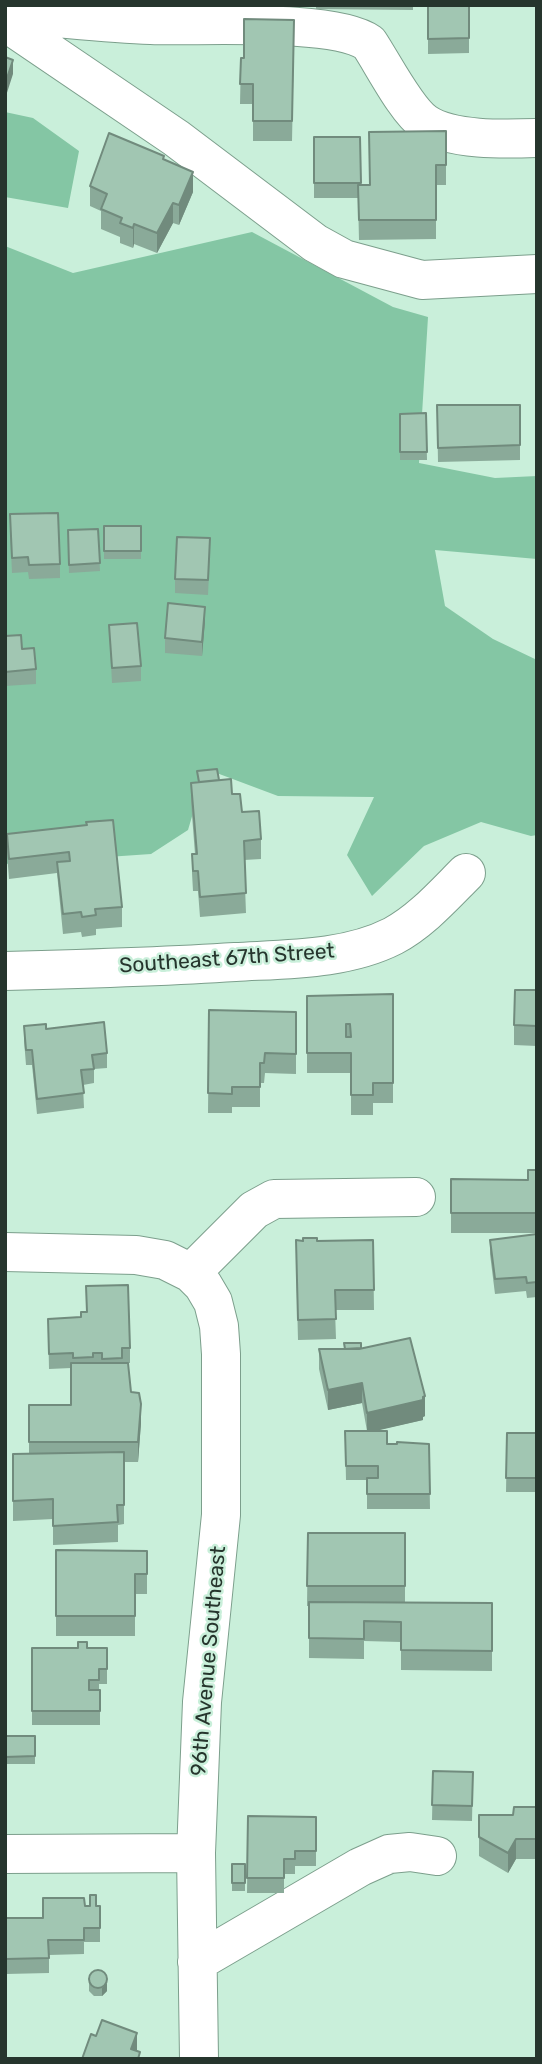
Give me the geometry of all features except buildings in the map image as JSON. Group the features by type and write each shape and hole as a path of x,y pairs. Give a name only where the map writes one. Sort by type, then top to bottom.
{"street":[{"path":"5,14 149,25 318,29 360,36 369,43 408,104 424,122 465,136 537,138"},
{"path":"5,22 176,138 315,243 344,259 422,280 537,274"},
{"name":"Southeast 67th Street","path":"5,971 155,967 298,958 360,948 392,936 419,918 466,873"},
{"path":"5,1252 136,1255 165,1260 191,1273 215,1246 254,1210 274,1199 416,1197"},
{"name":"96th Avenue Southeast","path":"191,1273 214,1301 221,1354 221,1515 202,1702 196,1853 199,2059"},
{"path":"197,1962 360,1867 390,1854 410,1852 437,1856"},
{"path":"5,1854 196,1853"}],"green space":[{"path":"5,112 33,118 79,151 68,208 5,197"},
{"path":"252,232 393,307 428,317 419,463 495,478 537,476 537,559 435,550 445,606 493,639 537,660 537,835 531,836 481,822 424,846 372,896 347,855 374,797 278,796 206,769 188,830 151,854 5,864 5,246 73,273"}]}
